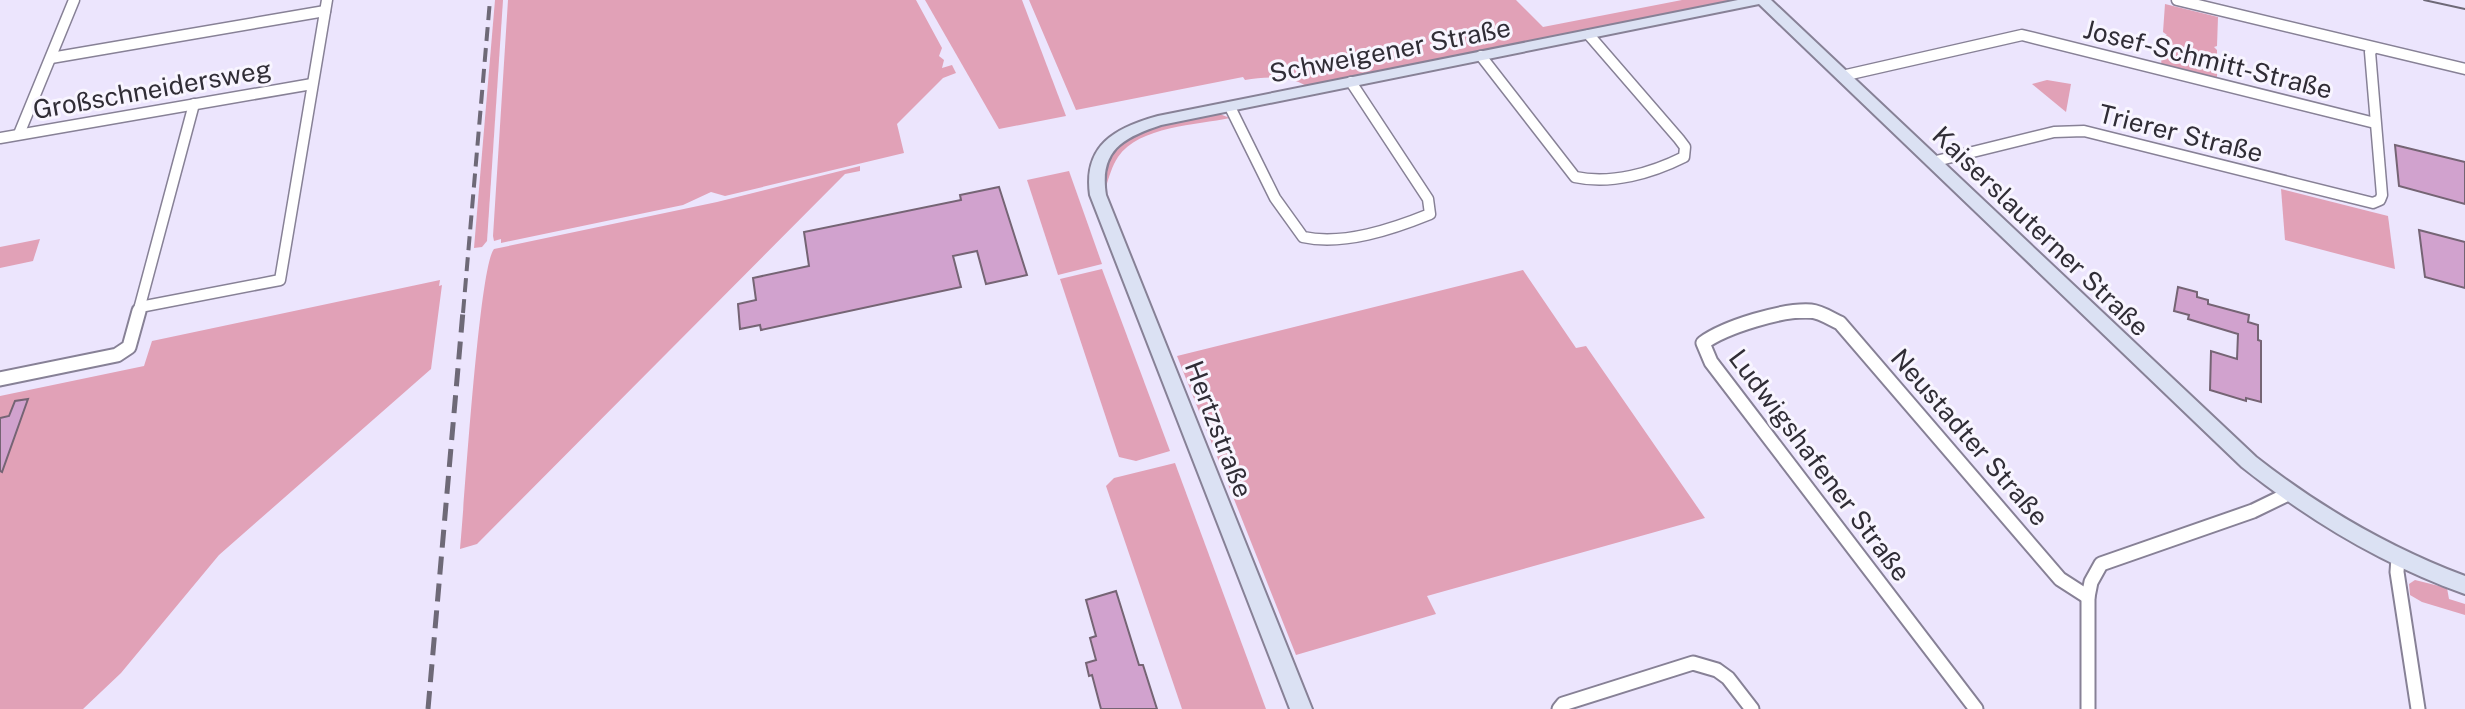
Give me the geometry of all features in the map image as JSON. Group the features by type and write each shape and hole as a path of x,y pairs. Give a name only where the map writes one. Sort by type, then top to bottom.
{"main road":[{"name":"Schweigener Straße","path":"1096,167 1109,145 1133,129 1761,0"},
{"name":"Kaiserslauterner Straße","path":"1761,0 2206,424 2288,494 2398,558 2465,585"},
{"name":"Hertzstraße","path":"1096,167 1094,178 1103,207 1301,709"}],"street":[{"path":"19,134 74,0"},
{"path":"2177,0 2465,69"},
{"path":"51,58 326,5 280,280 140,307"},
{"path":"1481,56 1575,177 1593,181 1672,165 1684,157 1685,147 1589,35"},
{"name":"Josef-Schmitt-Straße","path":"1842,76 2022,35 2375,123"},
{"path":"2373,49 2370,52 2375,123"},
{"path":"1230,107 1289,222 1300,235 1316,241 1329,240 1416,221 1430,214 1428,199 1351,82"},
{"name":"Großschneidersweg","path":"0,138 312,84"},
{"path":"0,379 126,352 194,104"},
{"name":"Trierer Straße","path":"1932,162 2054,132 2084,131 2373,203 2380,200 2382,195 2375,123"},
{"name":"Ludwigshafener Straße","path":"1815,311 1798,311 1719,331 1707,337 1704,347 1711,362 1976,709"},
{"name":"Neustadter Straße","path":"1815,311 1840,323 2060,579 2088,597"},
{"path":"2088,709 2088,597 2095,571 2111,558 2253,511 2288,494"},
{"path":"2398,558 2397,572 2418,709"},
{"path":"1559,709 1563,704 1688,664 1699,664 1728,678 1752,709"}],"shaded area":[{"path":"495,0 503,0 487,241 482,247 474,248"},
{"path":"508,0 916,0 942,48 939,56 944,60 942,68 952,65 956,73 943,78 897,124 904,153 725,196 711,192 683,205 501,243 501,239 494,241 493,236"},
{"path":"925,0 1022,0 1066,116 999,129"},
{"path":"1029,0 1516,0 1543,27 1682,0 1731,0 1307,86 1285,79 1245,80 1243,77 1076,110"},
{"path":"2165,4 2218,17 2217,46 2214,47 2217,50 2217,80 2161,66 2163,37 2167,35 2163,32"},
{"path":"2047,80 2071,84 2066,112 2032,84"},
{"path":"1217,113 1230,118 1170,128 1127,147 1116,160 1106,187 1102,175 1114,146 1142,130"},
{"path":"860,166 860,171 845,174 477,544 460,549 478,341 488,265 494,249 717,202"},
{"path":"1069,171 1102,264 1058,275 1027,180"},
{"path":"2281,189 2388,216 2395,269 2285,240"},
{"path":"40,239 33,261 0,268 0,247"},
{"path":"1102,269 1170,451 1136,461 1119,457 1060,279"},
{"path":"1523,270 1576,348 1586,346 1705,518 1427,596 1436,614 1296,655 1177,356"},
{"path":"440,280 439,286 442,285 431,369 219,555 121,673 83,709 0,709 0,396 144,366 152,341"},
{"path":"1175,463 1266,709 1182,709 1106,486 1114,478"},
{"path":"2415,580 2447,588 2449,599 2465,604 2465,615 2422,602 2410,595 2409,584"}],"building":[{"path":"2395,145 2465,162 2465,204 2399,186"},
{"path":"999,187 1027,275 986,284 977,251 953,256 961,287 761,330 760,325 740,329 738,304 756,300 753,278 809,266 804,232 961,200 960,195"},
{"path":"2419,230 2465,242 2465,288 2425,277"},
{"path":"2178,287 2197,292 2197,297 2208,300 2208,304 2249,315 2248,322 2258,325 2261,402 2246,398 2246,401 2210,390 2211,351 2237,359 2238,334 2188,319 2189,315 2174,311"},
{"path":"28,399 2,472 0,418 9,416 15,401"},
{"path":"1116,591 1139,665 1143,665 1157,709 1101,709 1092,675 1089,676 1086,663 1096,660 1090,638 1096,636 1086,600"}],"tram line":[{"path":"2424,0 2465,9"}],"railway":[{"path":"463,313 490,0"},
{"path":"428,709 463,311"}]}
